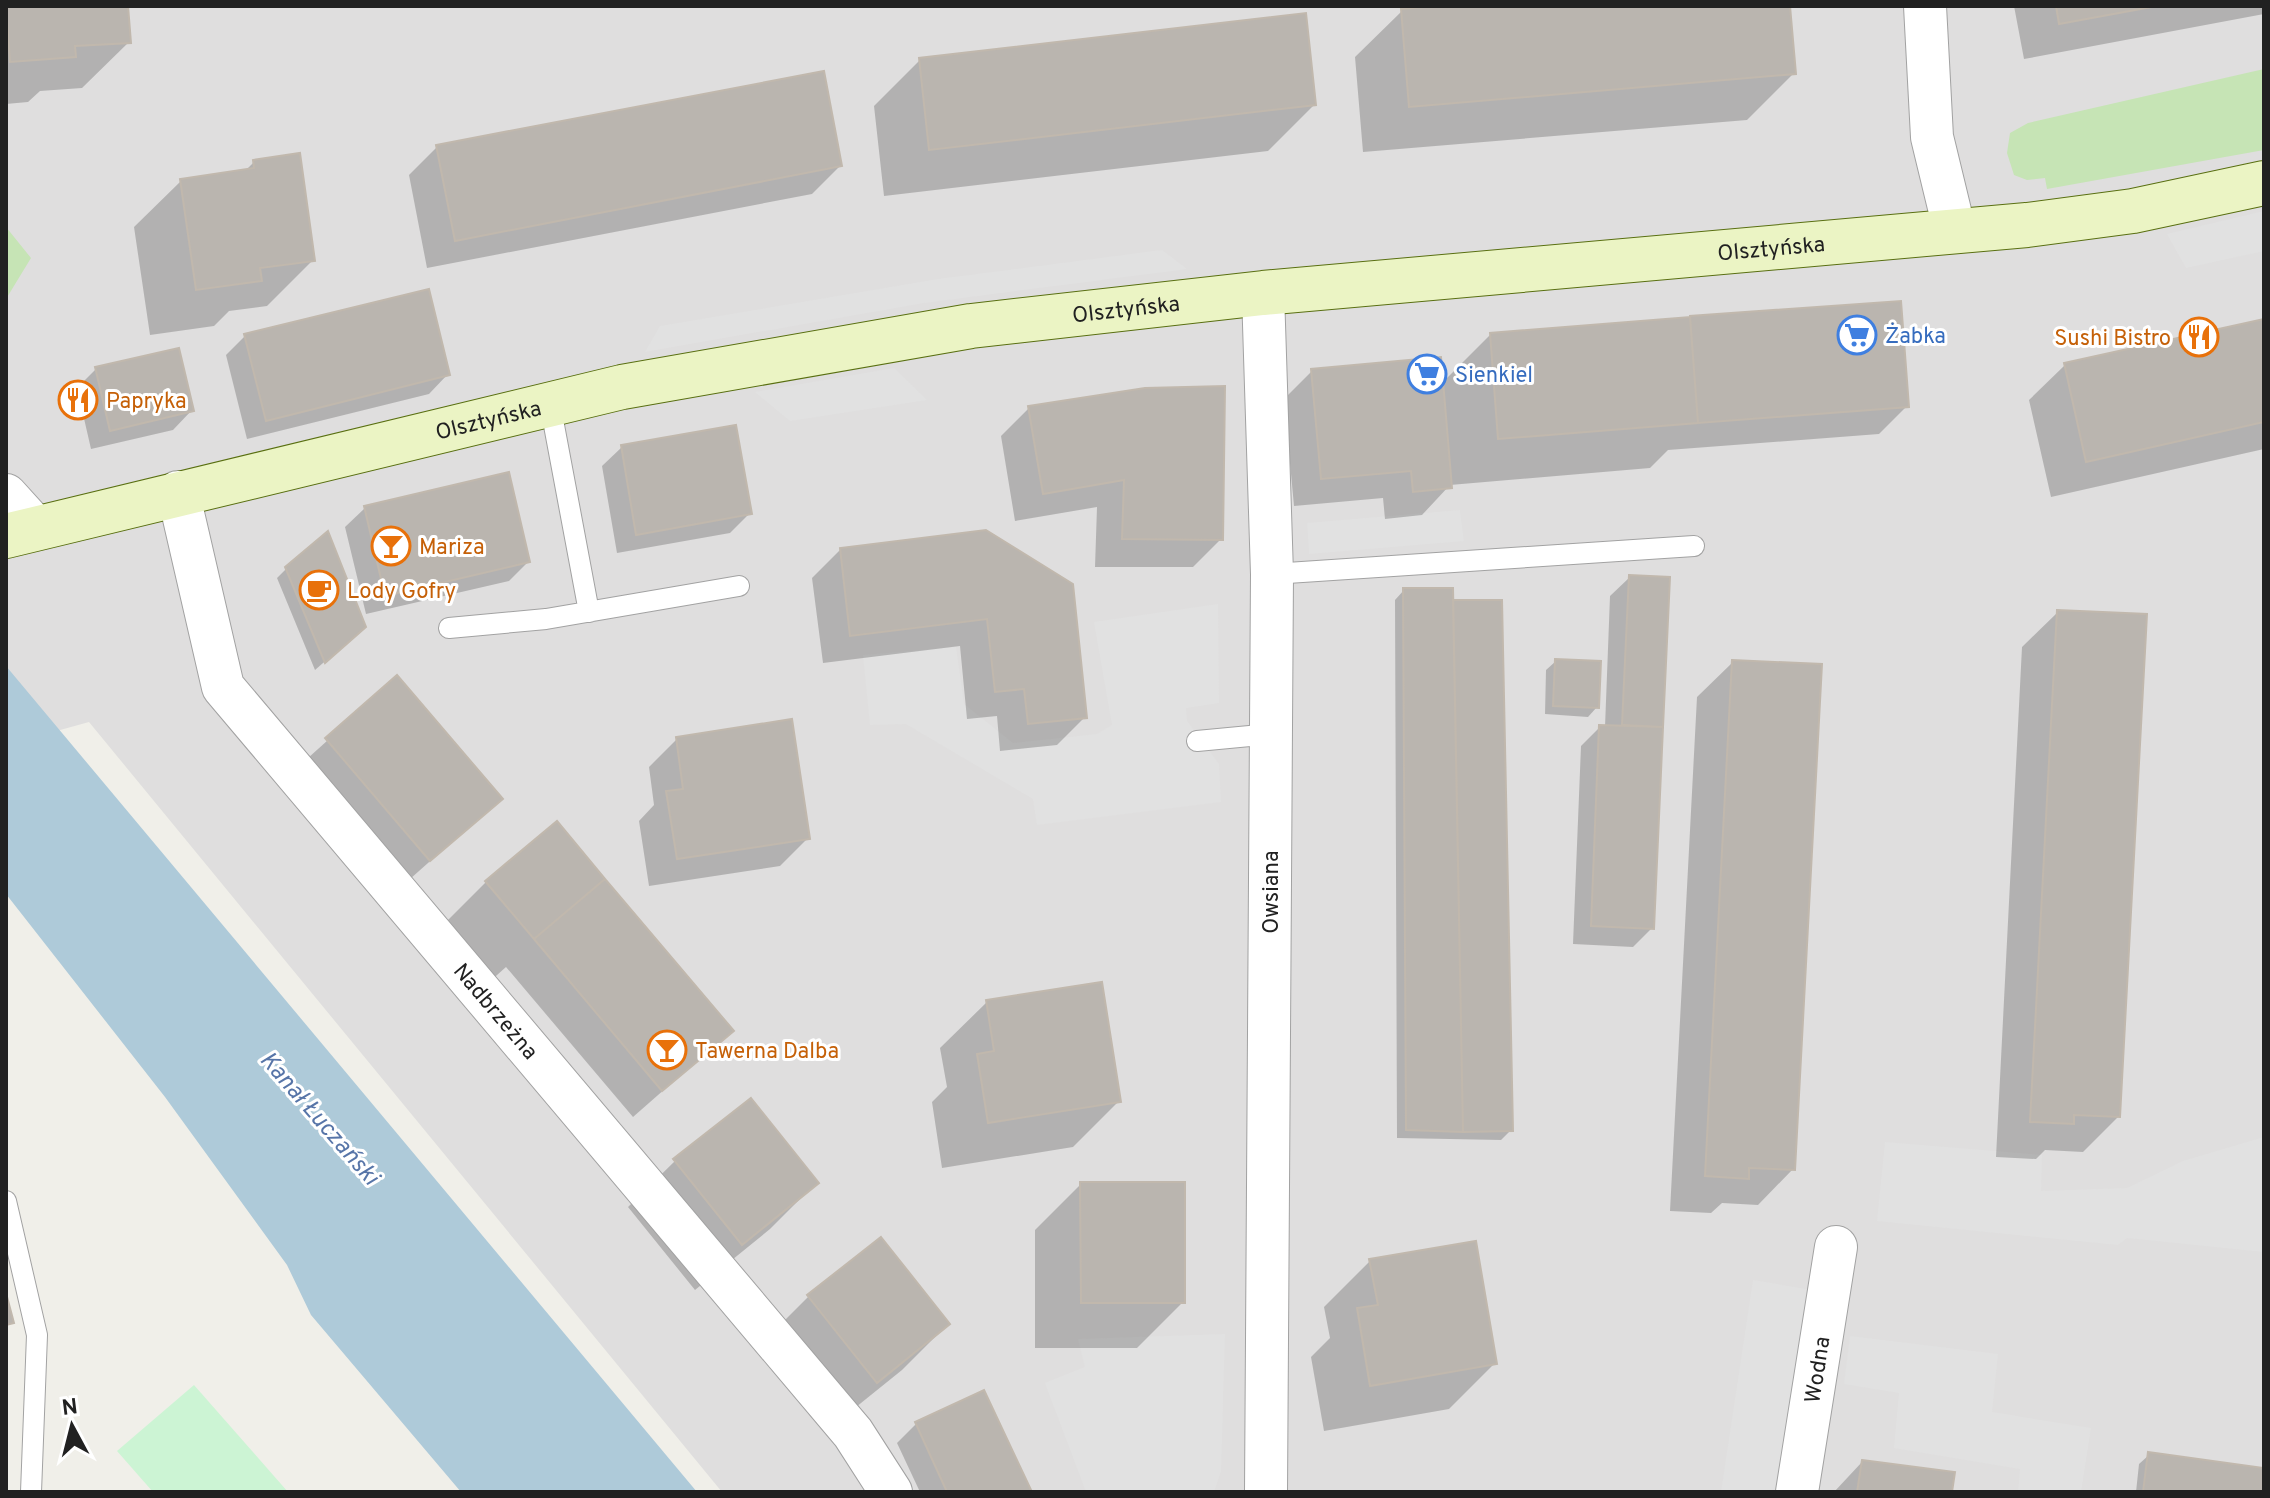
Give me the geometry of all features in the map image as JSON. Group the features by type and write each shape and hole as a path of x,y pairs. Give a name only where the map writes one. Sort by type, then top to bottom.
{"street":[{"path":"1925,6 1932,137 1955,232"},
{"name":"Olsztyńska","path":"21,532 622,387 971,326 1263,293 1955,232 2133,211 2264,183"},
{"name":"Owsiana","path":"1263,293 1272,574 1266,1492"},
{"name":"Nadbrzeżna","path":"178,492 223,687 853,1433 891,1492"},
{"path":"6,495 21,532"},
{"name":"Wodna","path":"1797,1492 1836,1247"}],"lane":[{"path":"550,404 589,612"},
{"path":"1272,574 1694,546"},
{"path":"449,628 589,612 739,586"},
{"path":"1197,741 1271,734"},
{"path":"6,1201 37,1335 31,1492"}],"shaded area":[{"path":"6,6 2264,6 2264,1492 722,1492 89,722 6,745"},
{"path":"2264,211 2264,251 2186,268 2167,234"},
{"path":"1162,250 1187,269 924,303 645,352 660,326 938,279"},
{"path":"894,368 927,400 790,421 755,392"},
{"path":"1460,510 1464,541 1309,554 1307,523"},
{"path":"1218,604 1219,703 1186,708 1187,721 1219,764 1221,802 1037,825 1033,799 906,724 870,725 863,655 956,647 964,704 1013,743 1097,734 1112,725 1094,622"},
{"path":"2264,1137 2264,1252 2127,1238 2118,1245 1877,1221 1885,1142 2042,1155 2041,1191 2127,1188 2183,1161"},
{"path":"1753,1280 1829,1293 1797,1492 1721,1492"},
{"path":"1225,1334 1221,1471 1214,1492 1086,1492 1045,1383 1085,1367 1078,1339"},
{"path":"1850,1336 1998,1354 1992,1412 2091,1428 2081,1492 2018,1492 2020,1469 1894,1448 1899,1393 1844,1384"}],"green space":[{"path":"2264,69 2264,150 2047,189 2045,178 2027,180 2014,175 2007,153 2010,133 2028,123"},
{"path":"6,227 31,258 6,299"},
{"path":"194,1385 288,1492 153,1492 117,1451"}],"water":[{"name":"Kanał Łuczański","path":"6,666 697,1492 461,1492 311,1315 287,1265 165,1097 6,894"}],"building":[{"path":"6,6 128,6 131,43 75,46 76,57 10,62"},
{"path":"1434,6 1790,6 1796,74 1409,107 1401,9"},
{"path":"2056,6 2157,6 2059,24"},
{"path":"1306,13 1316,105 929,150 919,58"},
{"path":"824,71 842,166 455,241 436,145"},
{"path":"300,153 315,261 260,268 262,281 196,290 180,179 254,168 253,160"},
{"path":"429,289 450,375 266,421 244,334"},
{"path":"1901,301 1909,407 1698,423 1690,316"},
{"path":"1690,317 1698,423 1498,439 1490,333"},
{"path":"2264,319 2264,422 2086,462 2064,363"},
{"path":"179,348 194,411 110,431 95,367"},
{"path":"1441,357 1452,488 1413,492 1411,471 1321,479 1311,369"},
{"path":"1225,386 1223,540 1122,539 1124,480 1043,494 1028,406 1145,388"},
{"path":"736,425 752,514 636,535 621,445"},
{"path":"509,472 530,562 385,596 364,506"},
{"path":"986,530 1073,584 1087,718 1028,724 1024,689 995,692 987,619 850,636 840,548"},
{"path":"328,531 366,627 325,663 285,567"},
{"path":"1629,575 1670,577 1663,727 1622,725"},
{"path":"1403,588 1453,588 1463,1132 1406,1130"},
{"path":"1453,600 1502,600 1513,1131 1463,1132"},
{"path":"2057,610 2147,614 2120,1117 2074,1115 2074,1124 2030,1122"},
{"path":"1555,659 1601,661 1599,708 1553,706"},
{"path":"1732,660 1822,664 1795,1170 1749,1168 1749,1179 1705,1176"},
{"path":"397,675 503,799 430,861 325,738"},
{"path":"792,719 810,839 677,859 666,791 683,789 676,737"},
{"path":"1599,725 1663,727 1654,929 1591,926"},
{"path":"557,821 605,879 534,939 485,881"},
{"path":"605,879 734,1031 662,1091 534,939"},
{"path":"1102,982 1121,1102 988,1123 977,1054 994,1051 986,1000"},
{"path":"751,1098 819,1183 742,1245 673,1159"},
{"path":"1080,1182 1185,1182 1185,1303 1081,1303"},
{"path":"881,1237 950,1324 877,1383 807,1295"},
{"path":"1476,1241 1497,1364 1370,1386 1357,1308 1378,1305 1369,1259"},
{"path":"6,1293 14,1323 6,1325"},
{"path":"984,1390 1032,1492 947,1492 915,1422"},
{"path":"2148,1452 2264,1468 2264,1492 2143,1492"},
{"path":"1862,1460 1955,1472 1952,1492 1857,1492"}],"place":[{"name":"Żabka","path":"1857,335"},
{"name":"Sushi Bistro","path":"2199,337"},
{"name":"Sienkiel","path":"1427,374"},
{"name":"Papryka","path":"78,400"},
{"name":"Mariza","path":"391,546"},
{"name":"Lody Gofry","path":"319,590"},
{"name":"Tawerna Dalba","path":"667,1050"}]}
